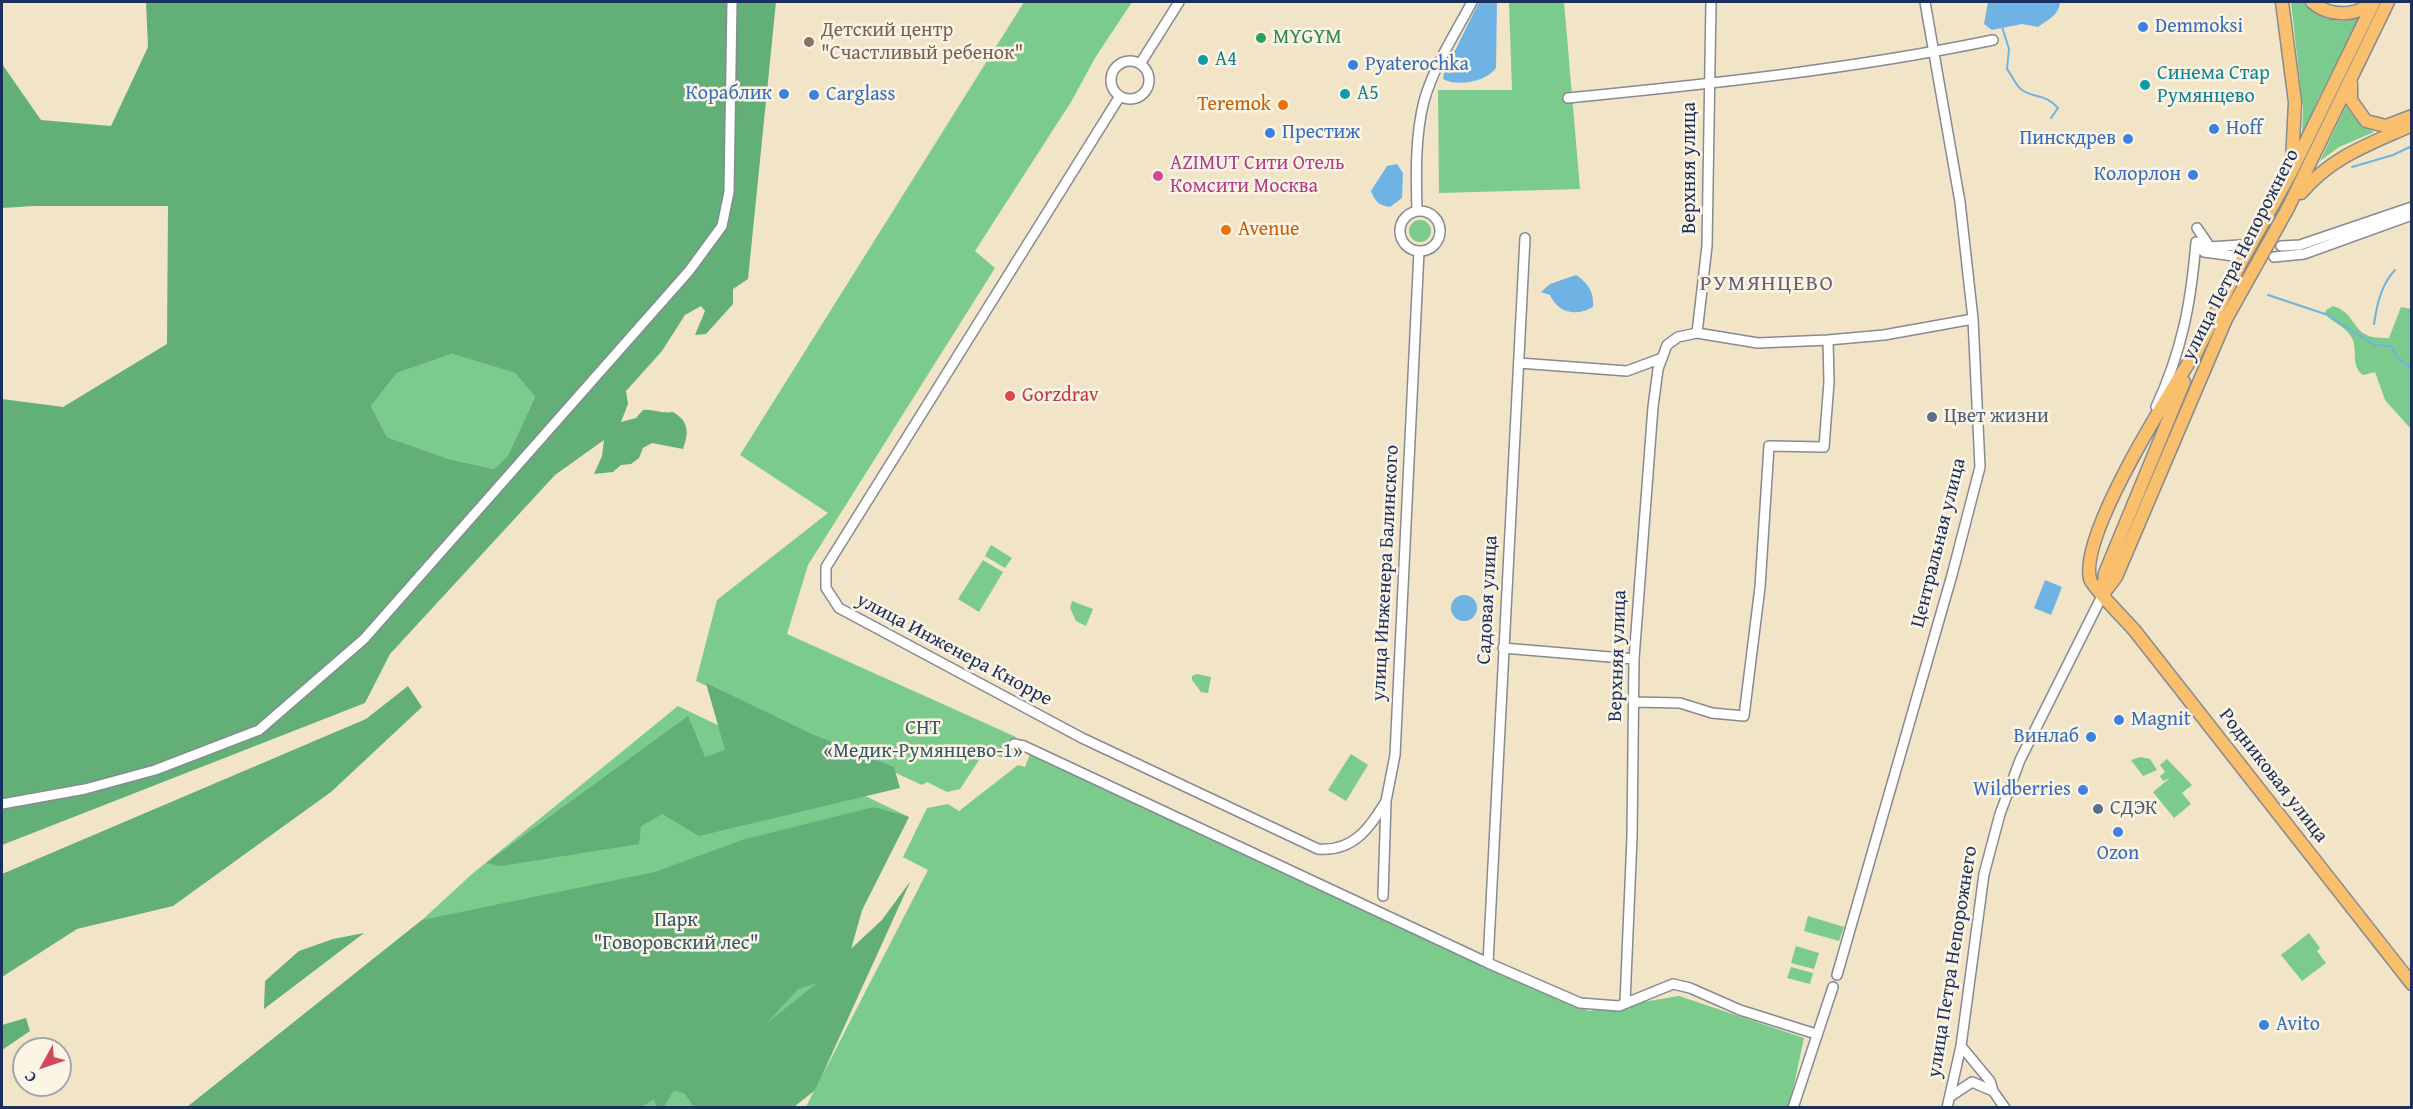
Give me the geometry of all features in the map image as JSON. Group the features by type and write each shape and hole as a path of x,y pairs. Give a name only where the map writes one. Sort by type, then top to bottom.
{"main road":[{"path":"2282,2 2295,102 2291,172"},
{"path":"2312,2 2327,11 2338,14 2351,13 2372,2"},
{"name":"улица Петра Непорожнего","path":"2103,594 2105,573 2198,348 2291,172 2372,2"},
{"name":"улица Петра Непорожнего","path":"2103,594 2116,578 2226,319 2288,208 2388,2"},
{"path":"2363,55 2351,86 2351,100 2356,111 2366,121 2381,126 2412,116"},
{"path":"2288,208 2315,177 2337,159 2412,125"},
{"path":"2139,444 2198,348"},
{"name":"Родниковая улица","path":"2139,444 2091,549 2088,569 2090,583 2103,594 2412,984"}],"street":[{"path":"2,804 85,789 155,770 259,730 364,639 689,271 722,226 732,170 732,2"},
{"path":"1140,64 1179,2"},
{"path":"1417,212 1419,136 1424,102 1434,74 1472,2"},
{"name":"Верхняя улица","path":"1697,333 1707,246 1711,2"},
{"name":"Центральная улица","path":"1837,975 1952,575 1980,467 1973,319 1960,202 1925,2"},
{"path":"1568,98 1708,84 1933,52 1993,40"},
{"path":"1128,61 1140,64 1148,74 1148,87 1145,92 1134,99 1120,96 1111,82 1114,71 1128,61"},
{"name":"улица Инженера Кнорре","path":"1120,96 826,567 826,588 839,608 1039,716 1318,849 1343,848 1369,828 1386,801"},
{"path":"2281,246 2300,245 2412,207"},
{"path":"1417,212 1431,214 1440,229 1435,245 1419,251 1407,246 1400,234 1403,220 1417,212"},
{"path":"2274,257 2304,254 2412,215"},
{"path":"2196,228 2210,247 2240,245"},
{"name":"Садовая улица","path":"1488,963 1525,238"},
{"path":"2139,444 2168,381 2183,338 2192,288 2196,242 2204,252 2234,256"},
{"name":"улица Инженера Балинского","path":"1383,896 1386,801 1395,755 1419,251"},
{"name":"Верхняя улица","path":"1625,1003 1632,837 1634,659 1652,418 1658,369 1667,345 1678,337 1697,333 1758,343 1828,340 1884,335 1973,319"},
{"path":"1634,702 1680,703 1712,713 1744,716 1760,587 1763,500 1769,446 1824,447 1828,340"},
{"path":"1519,363 1627,371 1662,358"},
{"name":"улица Петра Непорожнего","path":"1947,1107 1952,1096 1961,1046 1984,874 2000,814 2020,760 2103,594"},
{"path":"1503,648 1634,659"},
{"path":"1014,744 1024,746 1488,963 1580,1003 1619,1006 1673,984 1690,988 1740,1010 1816,1034"},
{"path":"1793,1107 1833,987"},
{"path":"1961,1046 1990,1082 1993,1091 2005,1107"},
{"path":"1952,1096 1972,1082 1993,1091"}],"green space":[{"path":"146,2 776,2 748,279 733,289 733,304 706,334 695,335 705,311 701,306 685,315 662,351 626,391 628,404 621,422 636,418 643,410 673,412 685,423 687,433 683,449 652,443 643,448 639,458 631,464 621,465 613,472 594,474 602,456 604,440 555,475 390,654 365,703 2,845 2,399 63,407 167,344 168,206 2,208 2,64 41,120 111,126 148,47","holes":["452,354 515,373 535,397 508,455 494,469 449,459 387,437 371,406 397,373"]},
{"name":"СНТ «Медик-Румянцево-1»","path":"1024,2 1132,2 975,251 995,268 808,565 787,634 1016,737 1008,760 985,751 960,789 947,792 927,782 922,785 696,681 717,600 828,513 740,455"},
{"path":"1509,2 1564,2 1580,189 1439,193 1438,90 1512,90"},
{"path":"2291,2 2305,2 2330,19 2344,21 2359,18 2318,99 2302,138 2303,108"},
{"path":"2346,106 2357,121 2374,132 2339,147 2320,161"},
{"path":"1420,220 1428,223 1431,231 1428,239 1420,242 1412,239 1409,231 1412,223"},
{"path":"2333,306 2348,315 2361,331 2376,338 2389,338 2401,307 2411,309 2411,429 2385,400 2375,372 2363,375 2359,371 2355,361 2353,340 2345,329 2325,314 2326,310"},
{"path":"452,354 515,373 535,397 508,455 494,469 449,459 387,437 371,406 397,373"},
{"path":"991,545 1012,558 1005,568 985,556"},
{"path":"983,560 1003,572 979,612 958,599"},
{"path":"1072,601 1093,609 1086,626 1076,621 1070,608"},
{"path":"1197,674 1211,677 1208,693 1201,692 1192,680 1192,676"},
{"path":"706,683 814,735 894,767 900,788 699,836 662,814 641,826 639,844 501,866 486,863 688,716 705,757 725,750"},
{"path":"408,686 422,707 331,792 173,906 77,929 2,977 2,874 366,719"},
{"path":"678,706 909,817 862,910 851,949 882,920 910,882 822,1076 928,870 903,857 927,808 948,804 959,811 1018,765 1025,767 1030,754 1516,981 1589,1011 1679,996 1804,1038 1789,1108 806,1107 814,1091 793,1108 187,1108 422,920 472,874"},
{"path":"1351,754 1368,765 1346,801 1328,790"},
{"path":"2140,757 2150,759 2157,770 2143,776 2131,760"},
{"path":"2167,759 2192,785 2182,793 2191,804 2174,818 2153,792 2170,778 2163,781 2160,776 2165,772 2160,765"},
{"name":"Парк \"Говоровский лес\"","path":"874,807 909,817 862,910 851,949 882,920 910,882 815,1090 793,1107 694,1107 685,1094 674,1090 663,1108 656,1107 654,1099 640,1108 187,1107 422,920 655,872 742,840","holes":["817,983 767,1023 798,989"]},
{"path":"1808,916 1844,927 1839,941 1804,931"},
{"path":"364,933 264,1009 265,981 299,951 333,939"},
{"path":"2309,933 2320,948 2317,951 2326,963 2302,981 2281,955"},
{"path":"1796,946 1819,953 1814,969 1791,963"},
{"path":"1791,967 1813,973 1810,984 1787,978"},
{"path":"26,1018 30,1031 21,1037 12,1037 12,1043 2,1050 2,1025"}],"water":[{"path":"1479,2 1497,2 1496,68 1486,77 1471,82 1456,83 1443,79 1444,73"},
{"path":"1988,2 2060,2 2056,14 2038,27 2022,24 1992,30 1984,24"},
{"path":"1397,164 1403,173 1402,198 1390,207 1378,202 1371,191 1387,166"},
{"path":"1576,275 1590,289 1593,297 1593,307 1587,310 1568,312 1558,306 1550,295 1541,292 1550,284"},
{"path":"2045,580 2062,587 2051,615 2034,608"},
{"path":"1464,595 1473,599 1477,608 1473,617 1464,621 1455,617 1451,608 1455,599"}],"waterway":[{"path":"2002,27 2009,49 2007,69 2022,90 2049,100 2058,108 2051,118"},
{"path":"2352,167 2393,155 2412,146"},
{"path":"2374,324 2380,295 2395,270"},
{"path":"2268,295 2328,315 2374,345 2391,346 2397,357 2412,369"}],"place":[{"name":"Demmoksi","path":"2143,27"},
{"name":"MYGYM","path":"1261,38"},
{"name":"Детский центр \"Счастливый ребенок\"","path":"809,42"},
{"name":"А4","path":"1203,60"},
{"name":"Pyaterochka","path":"1353,65"},
{"name":"Синема Стар Румянцево","path":"2145,85"},
{"name":"Кораблик","path":"784,94"},
{"name":"А5","path":"1345,94"},
{"name":"Carglass","path":"814,95"},
{"name":"Teremok","path":"1283,105"},
{"name":"Hoff","path":"2214,129"},
{"name":"Престиж","path":"1270,133"},
{"name":"Пинскдрев","path":"2128,139"},
{"name":"Колорлон","path":"2193,175"},
{"name":"AZIMUT Сити Отель Комсити Москва","path":"1158,176"},
{"name":"Avenue","path":"1226,230"},
{"name":"Gorzdrav","path":"1010,396"},
{"name":"Цвет жизни","path":"1932,417"},
{"name":"Magnit","path":"2119,720"},
{"name":"Винлаб","path":"2091,737"},
{"name":"Wildberries","path":"2083,790"},
{"name":"СДЭК","path":"2098,809"},
{"name":"Ozon","path":"2118,832"},
{"name":"Avito","path":"2264,1025"}],"district":[{"name":"РУМЯНЦЕВО","path":"1767,284"}]}
